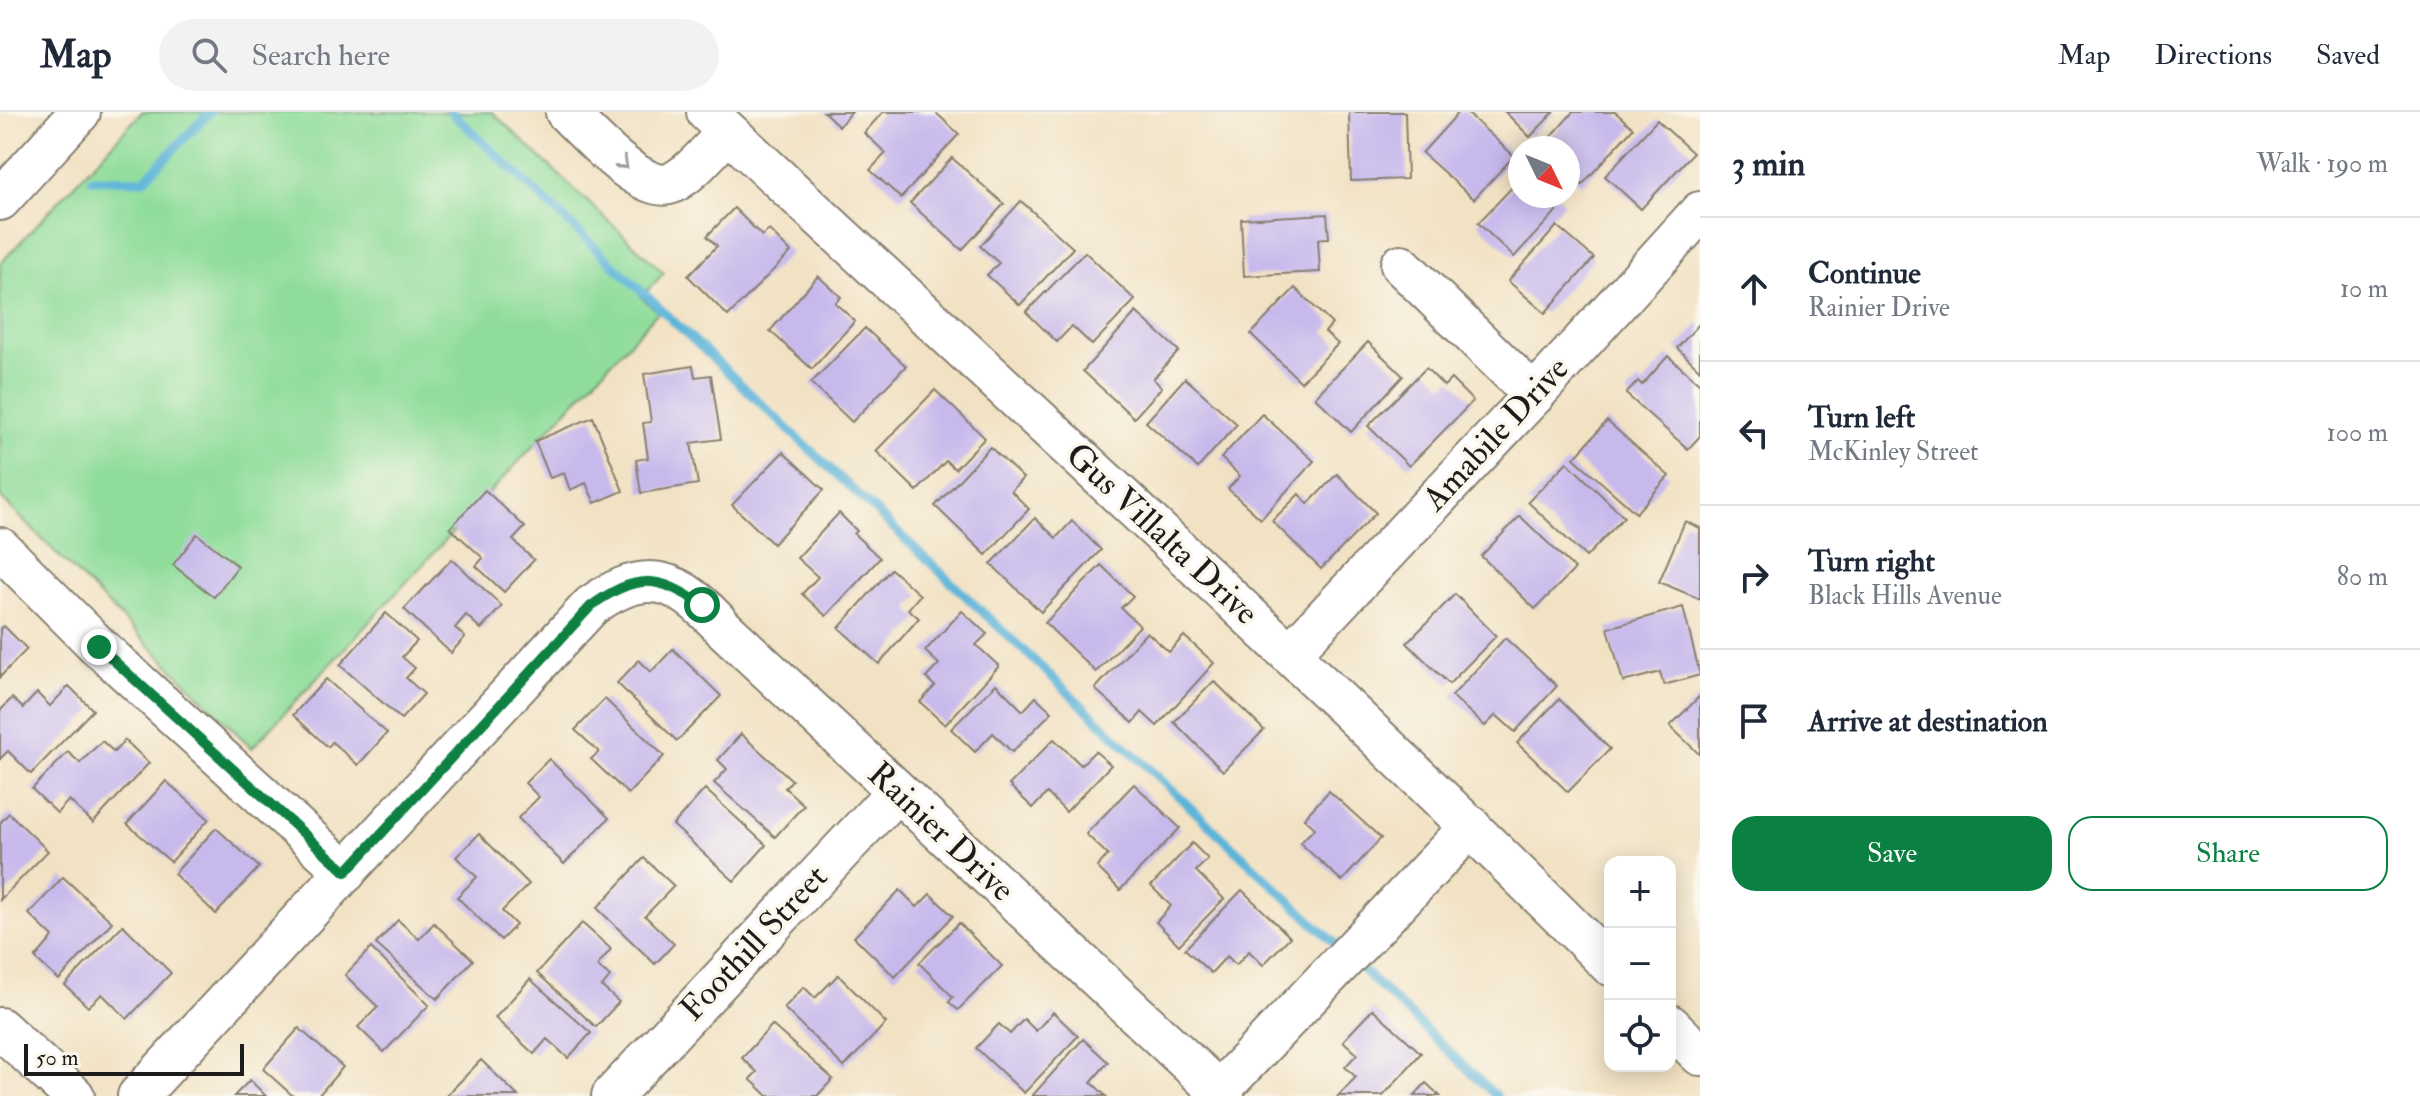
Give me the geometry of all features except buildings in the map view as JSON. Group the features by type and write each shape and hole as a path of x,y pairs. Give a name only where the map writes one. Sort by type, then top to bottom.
{"street":[{"path":"0,200 80,112"},
{"path":"566,112 640,179 655,185 668,185 681,177 717,122"},
{"name":"Gus Villalta Drive","path":"717,122 1291,653 1604,959"},
{"name":"Amabile Drive","path":"1291,653 1534,395 1700,212"},
{"path":"1401,265 1534,395"},
{"path":"0,548 99,647 346,872 138,1096"},
{"name":"Rainier Drive","path":"346,872 591,606 615,589 650,581 679,589 702,605 1222,1094"},
{"name":"Foothill Street","path":"612,1096 897,791"},
{"path":"1222,1094 1471,826"},
{"path":"0,1028 74,1096"},
{"path":"1676,1031 1700,1055"}],"green space":[{"path":"142,112 492,112 664,273 641,297 658,312 252,748 0,497 0,264"}],"waterway":[{"path":"92,179 144,180 210,112"},
{"path":"451,112 1340,948"},
{"path":"1353,961 1496,1096"}],"route":[{"path":"99,647 346,872 591,606 615,589 650,581 679,589 702,605"}]}
